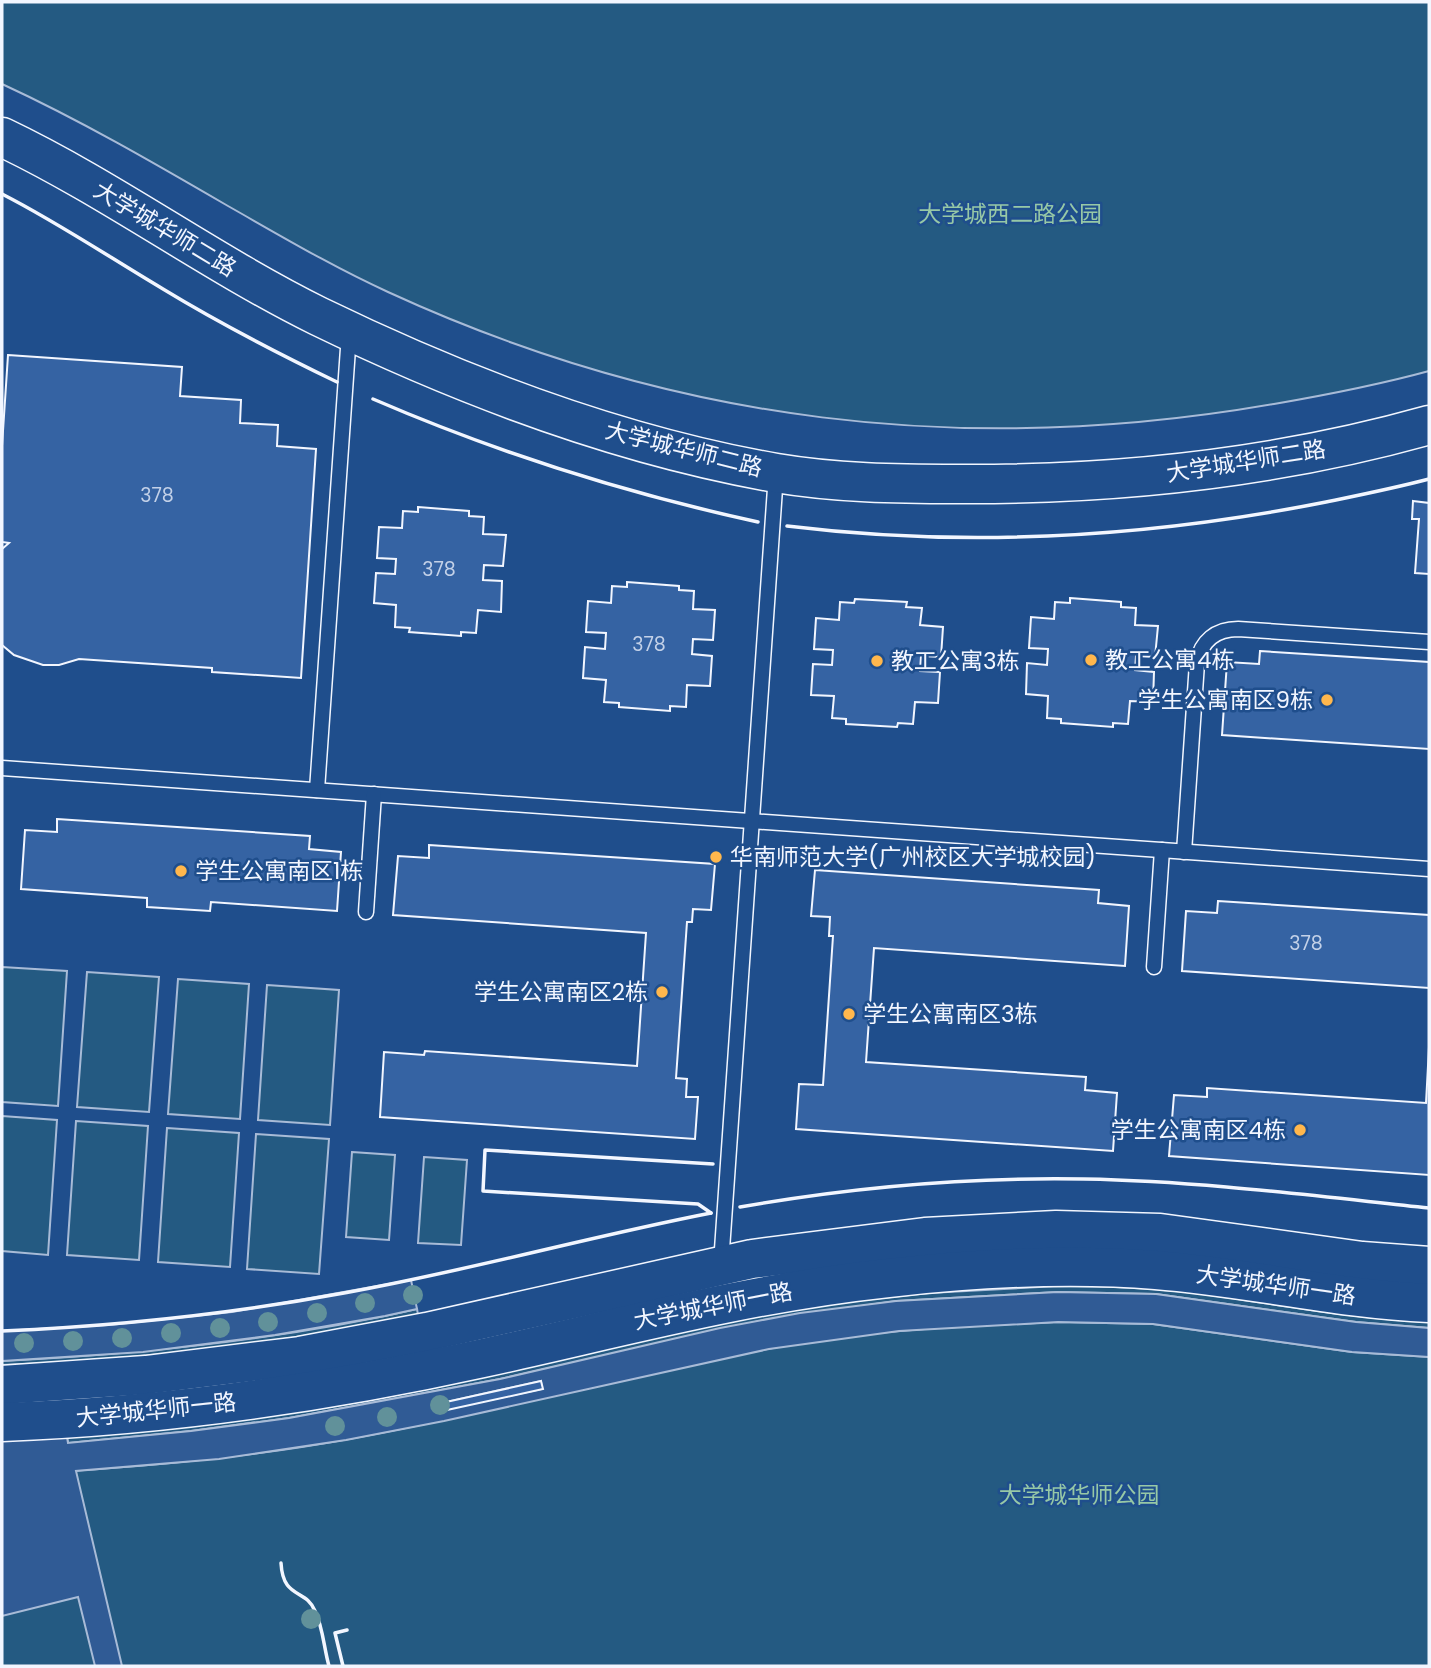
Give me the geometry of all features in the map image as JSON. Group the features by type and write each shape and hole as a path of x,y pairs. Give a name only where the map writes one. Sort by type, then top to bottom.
{"street":[{"name":"大学城华师二路","path":"2,137 70,172 229,268 350,331 439,371 568,418 688,453 776,473 813,478 928,484 1022,484 1125,478 1269,460 1395,435 1429,425"},
{"name":"大学城华师一路","path":"2,1385 146,1375 300,1356 427,1332 720,1265 791,1252 889,1240 1056,1230 1160,1233 1362,1261 1429,1266"},
{"name":"大学城华师一路","path":"2,1422 150,1412 306,1392 485,1358 714,1304 796,1289 893,1277 1004,1269 1110,1267 1203,1275 1358,1297 1429,1303"}],"lane":[{"path":"317,790 350,331"},
{"path":"720,1265 776,473"},
{"path":"1184,852 1197,663 1202,647 1212,636 1224,630 1238,629 1429,642"},
{"path":"2,768 1429,869"},
{"path":"366,912 374,794"},
{"path":"1154,967 1162,850"}],"green space":[{"name":"大学城西二路公园","path":"2,2 1429,2 1429,371 1274,404 1159,420 1045,428 933,427 822,417 712,399 603,372 495,337 388,292 307,251 116,142 2,84"},
{"path":"2,967 67,971 58,1106 2,1102"},
{"path":"87,972 159,977 149,1112 77,1107"},
{"path":"178,979 249,984 240,1119 168,1114"},
{"path":"267,985 339,990 330,1125 258,1120"},
{"path":"2,1116 57,1120 48,1255 2,1251"},
{"path":"76,1121 148,1126 139,1260 67,1255"},
{"path":"167,1128 239,1133 230,1267 158,1262"},
{"path":"256,1134 329,1139 319,1274 247,1269"},
{"path":"352,1152 395,1155 389,1240 346,1237"},
{"path":"424,1157 467,1160 461,1245 418,1243"},
{"path":"1058,1286 1184,1292 1344,1314 1429,1322 1429,1328 1356,1322 1156,1294 1058,1292 896,1301 764,1320 500,1379 289,1418 68,1443 67,1437 835,1303 929,1293"},
{"path":"417,1309 418,1315 263,1342 106,1359 2,1365 2,1361 159,1350 263,1337"},
{"name":"大学城华师公园","path":"1058,1322 1153,1324 1352,1352 1429,1357 1429,1666 2,1666 2,1475 176,1463 306,1446 406,1428 744,1353 833,1338 929,1329"}],"shaded area":[{"path":"411,1280 417,1309 385,1316 275,1335 143,1352 2,1361 2,1331 109,1325 232,1312"},
{"path":"1058,1292 1156,1294 1356,1322 1429,1328 1429,1357 1352,1352 1153,1324 1058,1322 899,1331 769,1349 346,1440 219,1459 76,1471 122,1666 95,1666 78,1597 2,1616 2,1440 67,1437 68,1443 289,1418 500,1379 720,1328 800,1313 896,1301","holes":["541,1381 542,1389 447,1409 446,1402"]}],"building":[{"path":"8,355 182,367 180,396 241,400 240,423 278,425 277,446 316,449 301,678 212,672 212,668 79,659 59,665 43,665 14,655 2,645 2,549 9,543 2,542 2,446"},
{"path":"1413,501 1429,503 1429,574 1415,573 1419,519 1412,519"},
{"path":"418,507 469,511 469,516 484,517 483,534 506,535 503,566 484,565 483,580 502,581 501,612 478,610 476,633 461,632 461,636 409,632 410,628 395,627 396,605 374,603 376,573 395,574 396,559 377,558 379,527 402,528 403,511 418,512"},
{"path":"627,582 679,586 679,590 694,591 693,609 715,610 713,640 693,639 692,654 712,656 710,686 687,685 686,707 670,706 670,711 619,707 619,703 604,702 606,680 583,678 585,647 605,649 606,633 586,632 588,601 611,603 612,586 627,587"},
{"name":"教工公寓4栋","path":"1070,598 1121,602 1121,607 1136,608 1135,625 1158,626 1155,657 1136,656 1135,670 1154,672 1153,702 1130,701 1128,724 1113,723 1113,727 1061,723 1061,719 1047,718 1048,696 1026,694 1027,663 1047,665 1048,649 1029,648 1031,617 1054,619 1055,602 1070,603"},
{"name":"教工公寓3栋","path":"855,599 907,602 906,607 922,608 920,625 943,627 941,657 921,656 920,671 940,672 938,703 915,702 913,724 898,723 897,727 846,724 846,719 832,718 834,696 811,695 813,664 832,665 833,650 814,649 816,618 839,620 840,602 854,603"},
{"name":"学生公寓南区9栋","path":"1260,651 1429,662 1429,749 1222,735 1227,662 1259,664"},
{"name":"学生公寓南区1栋","path":"57,819 310,836 309,849 341,852 337,911 211,902 210,911 147,907 147,898 21,889 25,830 57,832"},
{"name":"学生公寓南区2栋","path":"429,845 715,864 711,910 693,909 692,922 687,922 676,1078 687,1079 686,1097 698,1097 695,1139 380,1117 384,1052 424,1055 425,1051 637,1066 646,933 393,915 398,856 429,858"},
{"name":"学生公寓南区3栋","path":"815,870 1099,890 1098,903 1129,906 1125,966 874,948 866,1062 1086,1077 1085,1090 1117,1093 1113,1151 796,1129 799,1084 823,1085 833,936 829,936 830,917 811,916"},
{"path":"1218,901 1429,915 1429,988 1182,971 1186,911 1217,913"},
{"name":"学生公寓南区4栋","path":"1429,1047 1429,1175 1169,1156 1174,1095 1207,1097 1207,1088 1426,1103"},
{"path":"541,1381 543,1389 447,1410 446,1402"}],"wall":[{"path":"2,194 205,314 337,382"},
{"path":"373,399 467,437 563,470 659,498 758,522"},
{"path":"787,526 922,536 990,537 1125,531 1260,514 1429,479"},
{"path":"711,1213 698,1204 483,1191 485,1150 713,1164"},
{"path":"740,1207 911,1185 1084,1179 1214,1186 1429,1208"},
{"path":"2,1331 88,1326 259,1307 436,1275 711,1213"},
{"path":"281,1563 286,1583 306,1599 315,1611 329,1666"},
{"path":"343,1666 335,1633 347,1630"}],"place":[{"name":"教工公寓4栋","path":"1091,660"},
{"name":"教工公寓3栋","path":"877,661"},
{"name":"学生公寓南区9栋","path":"1327,700"},
{"name":"华南师范大学(广州校区大学城校园)","path":"716,857"},
{"name":"学生公寓南区1栋","path":"181,871"},
{"name":"学生公寓南区2栋","path":"662,992"},
{"name":"学生公寓南区3栋","path":"849,1014"},
{"name":"学生公寓南区4栋","path":"1300,1130"}]}
